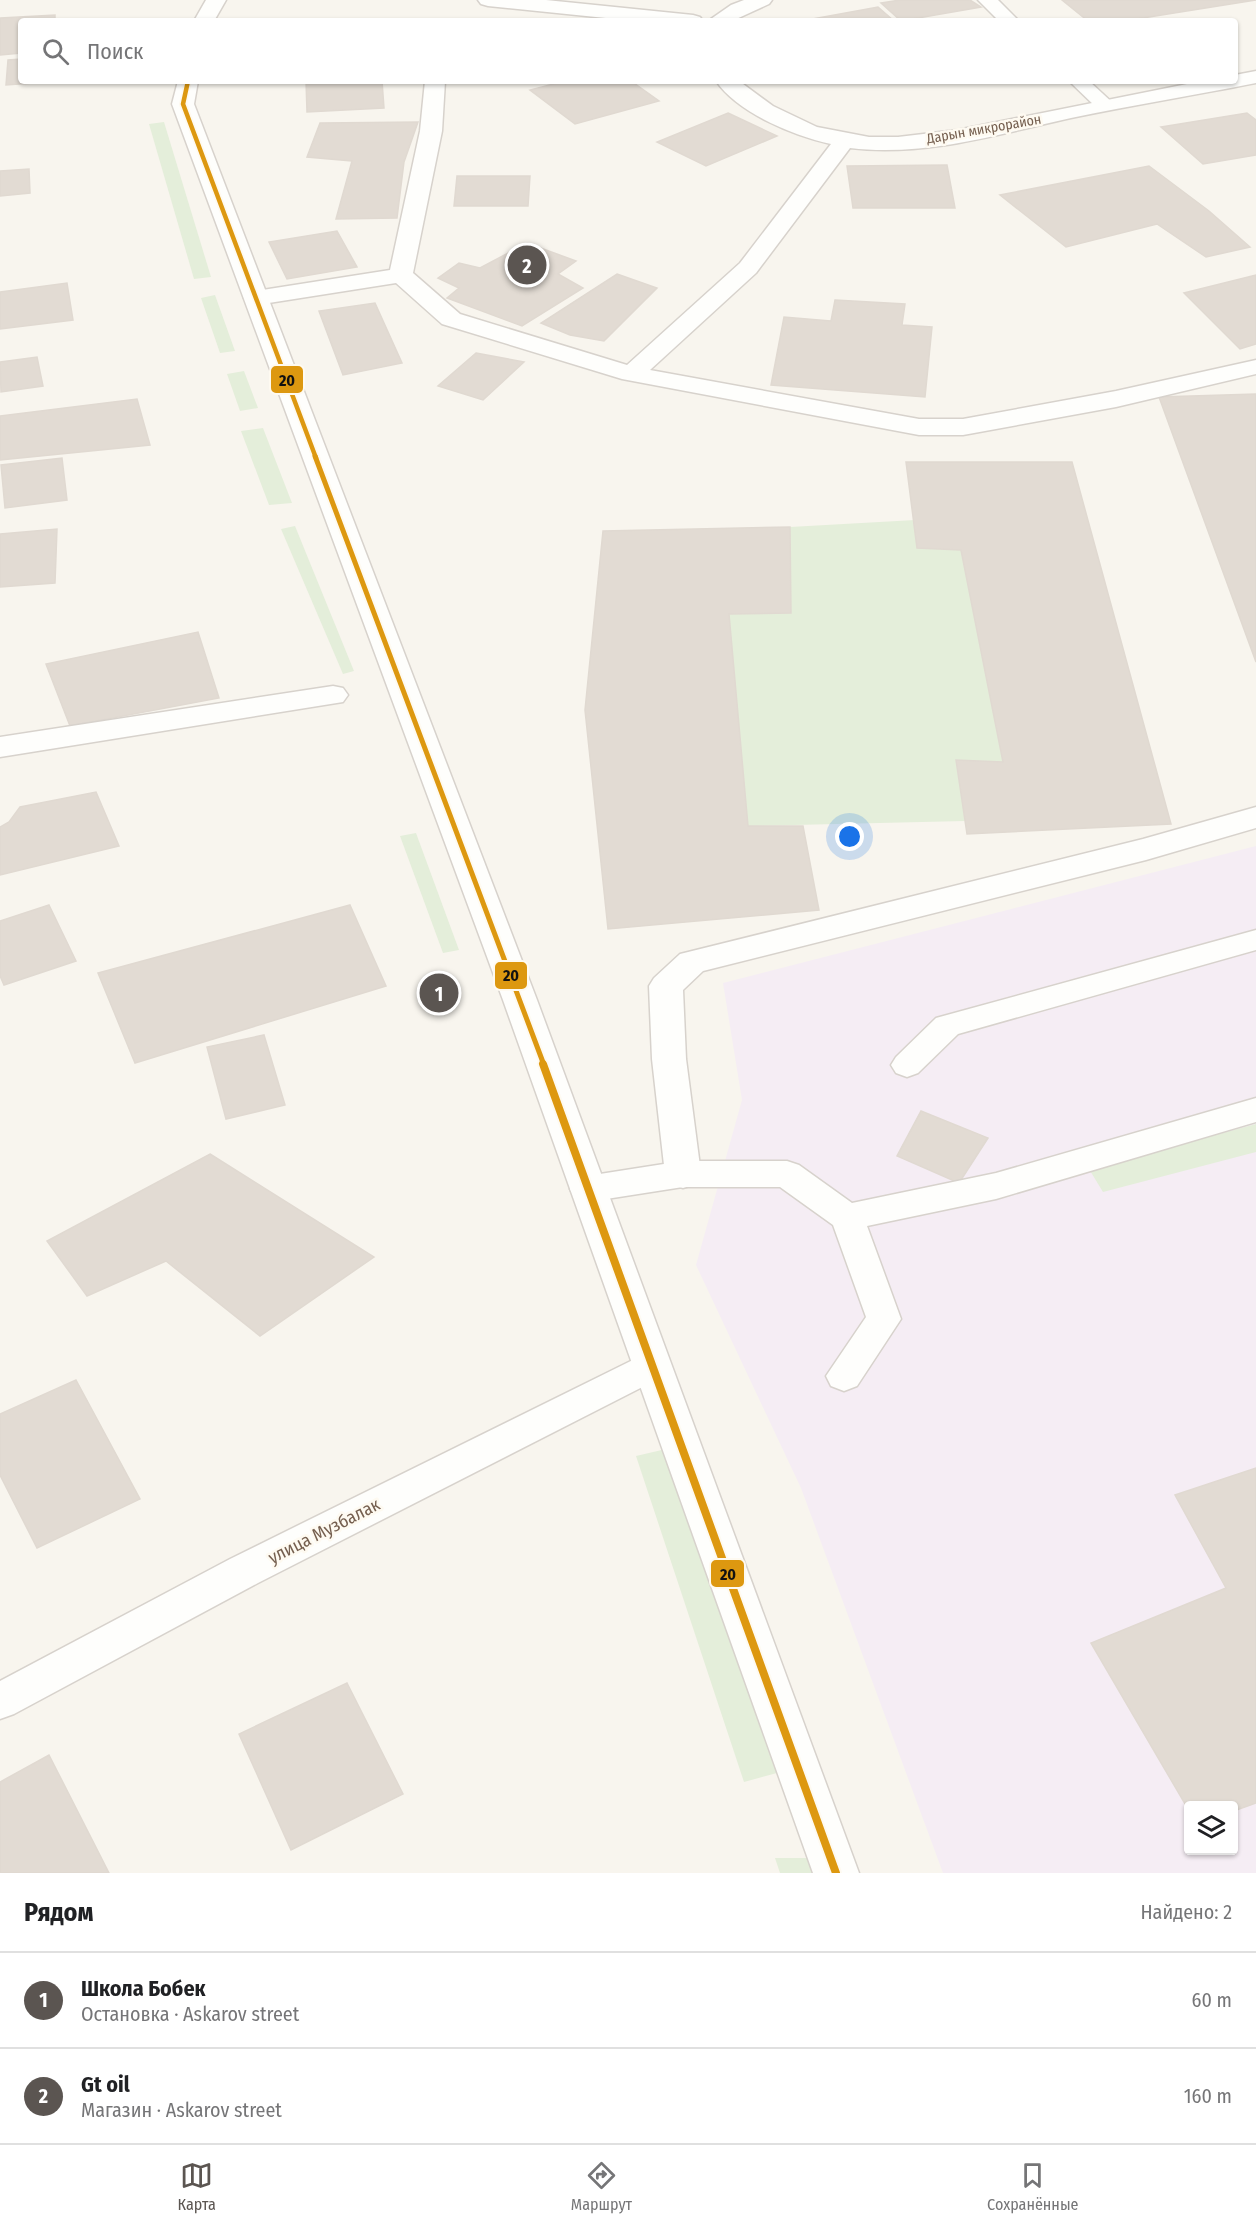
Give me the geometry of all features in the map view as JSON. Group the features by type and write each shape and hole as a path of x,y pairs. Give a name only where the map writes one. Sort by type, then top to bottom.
{"street":[{"path":"206,18 216,0"},
{"path":"723,18 738,9 762,0"},
{"path":"482,5 653,18"},
{"name":"Дарын микрорайон","path":"1238,80 1256,77"},
{"path":"187,84 183,104 520,1000 836,1873"},
{"path":"401,275 431,131 435,84"},
{"name":"Дарын микрорайон","path":"729,84 751,103 782,121 813,134 844,141 885,143 952,137 1218,84"},
{"path":"631,374 748,268 844,141"},
{"path":"256,298 401,275"},
{"path":"401,275 451,319 631,374 919,427 963,427 1116,399 1256,367"},
{"path":"0,747 333,695"},
{"path":"683,1174 669,1059 666,986 692,962 1146,849 1256,818"}],"lane":[{"path":"987,0 1007,18"},
{"path":"1081,84 1105,105"},
{"path":"907,1065 947,1026 1256,940"},
{"path":"847,1217 996,1186 1256,1110"},
{"path":"587,1189 683,1174 787,1174 847,1217 884,1319 844,1376"},
{"name":"улица Музбалак","path":"0,1701 265,1561 651,1366"}],"shaded area":[{"path":"1256,846 1256,1873 943,1873 801,1488 696,1265 742,1100 723,983"}],"green space":[{"path":"164,122 211,277 194,279 149,124"},
{"path":"215,295 235,351 220,353 201,298"},
{"path":"244,371 258,408 240,411 227,374"},
{"path":"263,428 292,503 269,505 241,431"},
{"path":"915,520 917,548 961,550 1003,762 956,761 965,821 748,826 729,614 791,613 790,527"},
{"path":"295,526 354,671 343,674 281,529"},
{"path":"416,833 459,950 443,953 400,836"},
{"path":"1256,1124 1256,1152 1103,1192 1089,1169"},
{"path":"666,1449 777,1773 744,1782 636,1456"},
{"path":"775,1858 813,1858 819,1873 780,1873"}],"building":[{"path":"900,0 970,0 981,7 918,18 898,18 881,3"},
{"path":"1062,0 1256,0 1143,18 1084,18"},
{"path":"878,7 891,18 818,18"},
{"path":"55,15 55,18 18,18 18,53 0,55 0,18"},
{"path":"18,59 18,84 20,84 6,85 8,60"},
{"path":"306,84 382,84 384,108 307,112"},
{"path":"553,84 635,84 659,101 575,124 530,90"},
{"path":"728,113 777,136 706,166 657,142"},
{"path":"1247,113 1256,120 1256,155 1203,164 1161,127"},
{"path":"418,122 404,162 397,218 336,219 352,161 307,157 320,123"},
{"path":"947,165 955,208 853,208 847,166"},
{"path":"1149,166 1209,211 1250,247 1206,257 1157,224 1066,247 1000,195"},
{"path":"29,169 30,193 0,196 0,171"},
{"path":"457,176 530,176 528,206 454,206"},
{"path":"337,231 357,267 287,279 269,242"},
{"path":"527,243 576,261 558,274 583,288 522,326 447,298 459,288 438,278 459,263 480,268"},
{"path":"617,274 657,288 604,341 570,335 541,323"},
{"path":"1256,275 1256,344 1240,349 1184,293"},
{"path":"67,283 73,320 0,329 0,292"},
{"path":"835,300 905,304 902,325 932,327 925,397 771,385 784,317 831,321"},
{"path":"375,303 402,363 343,375 319,311"},
{"path":"476,353 524,362 483,400 438,386"},
{"path":"37,357 43,386 1,392 0,362"},
{"path":"1256,394 1256,662 1159,397"},
{"path":"137,399 150,445 0,460 0,416"},
{"path":"62,458 67,500 5,508 1,465"},
{"path":"906,462 1072,462 1171,824 967,834 956,760 1003,762 961,550 917,548"},
{"path":"790,527 791,613 729,614 748,826 803,826 819,910 608,929 585,710 603,531"},
{"path":"57,529 55,583 0,587 0,534"},
{"path":"198,632 219,698 70,726 46,664"},
{"path":"96,792 119,846 0,875 0,827 9,822 20,807"},
{"path":"49,905 76,961 4,985 0,976 0,921"},
{"path":"350,905 386,986 135,1063 98,973"},
{"path":"264,1035 285,1105 226,1119 207,1047"},
{"path":"921,1111 988,1138 959,1183 897,1156"},
{"path":"210,1154 374,1257 260,1336 166,1261 87,1296 47,1241"},
{"path":"76,1380 140,1499 37,1548 0,1475 0,1414"},
{"path":"1256,1468 1256,1803 1238,1810 1238,1801 1184,1802 1091,1643 1226,1588 1175,1495"},
{"path":"347,1683 403,1794 291,1850 239,1734"},
{"path":"49,1755 109,1873 0,1873 0,1782"}],"transit line":[{"name":"20","path":"187,84 183,104 520,1000 836,1873"}],"place":[{"name":"Gt oil","path":"527,265"},
{"name":"Школа Бобек","path":"439,993"}]}
